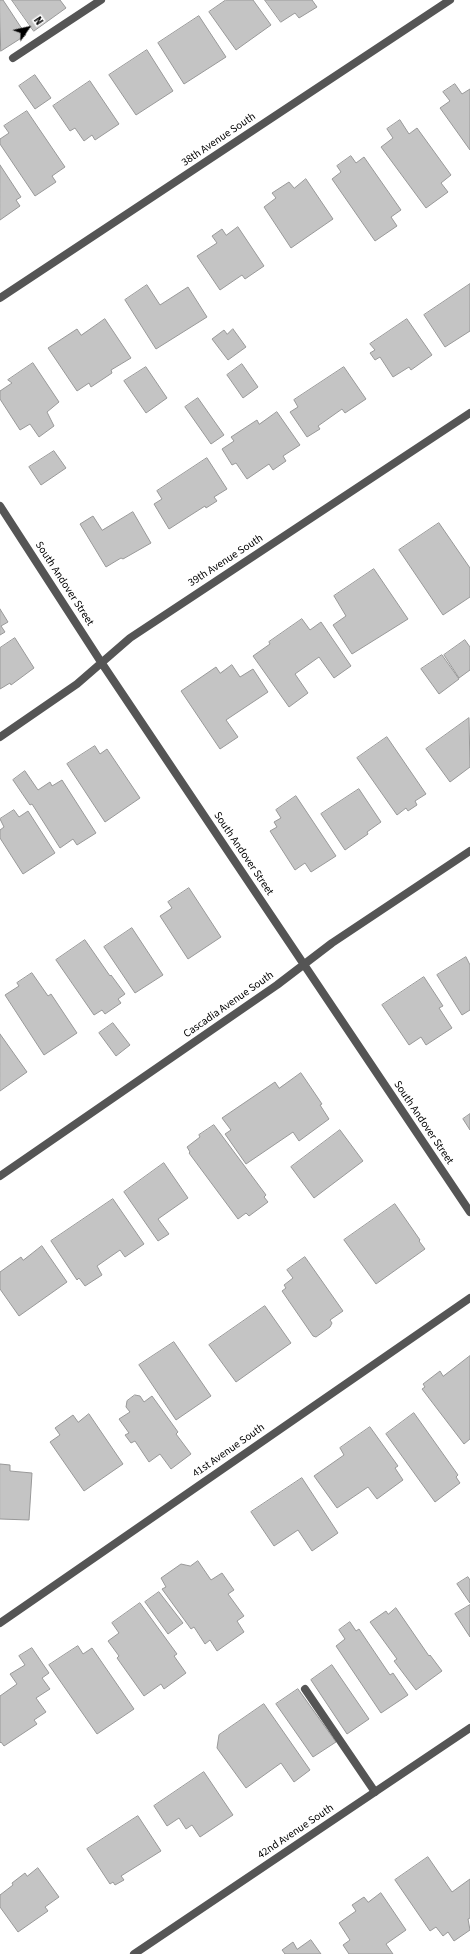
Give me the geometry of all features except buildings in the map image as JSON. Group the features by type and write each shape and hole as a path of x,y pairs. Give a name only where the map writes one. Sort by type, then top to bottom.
{"street":[{"path":"13,58 101,0"},
{"name":"38th Avenue South","path":"0,298 450,0"},
{"name":"39th Avenue South","path":"0,737 77,684 130,638 470,414"},
{"name":"South Andover Street","path":"0,506 3,516 470,1212"},
{"name":"Cascadia Avenue South","path":"0,1176 264,994 332,943 470,851"},
{"name":"41st Avenue South","path":"0,1623 470,1298"},
{"path":"305,1689 376,1792"},
{"name":"42nd Avenue South","path":"134,1954 470,1728"}]}
